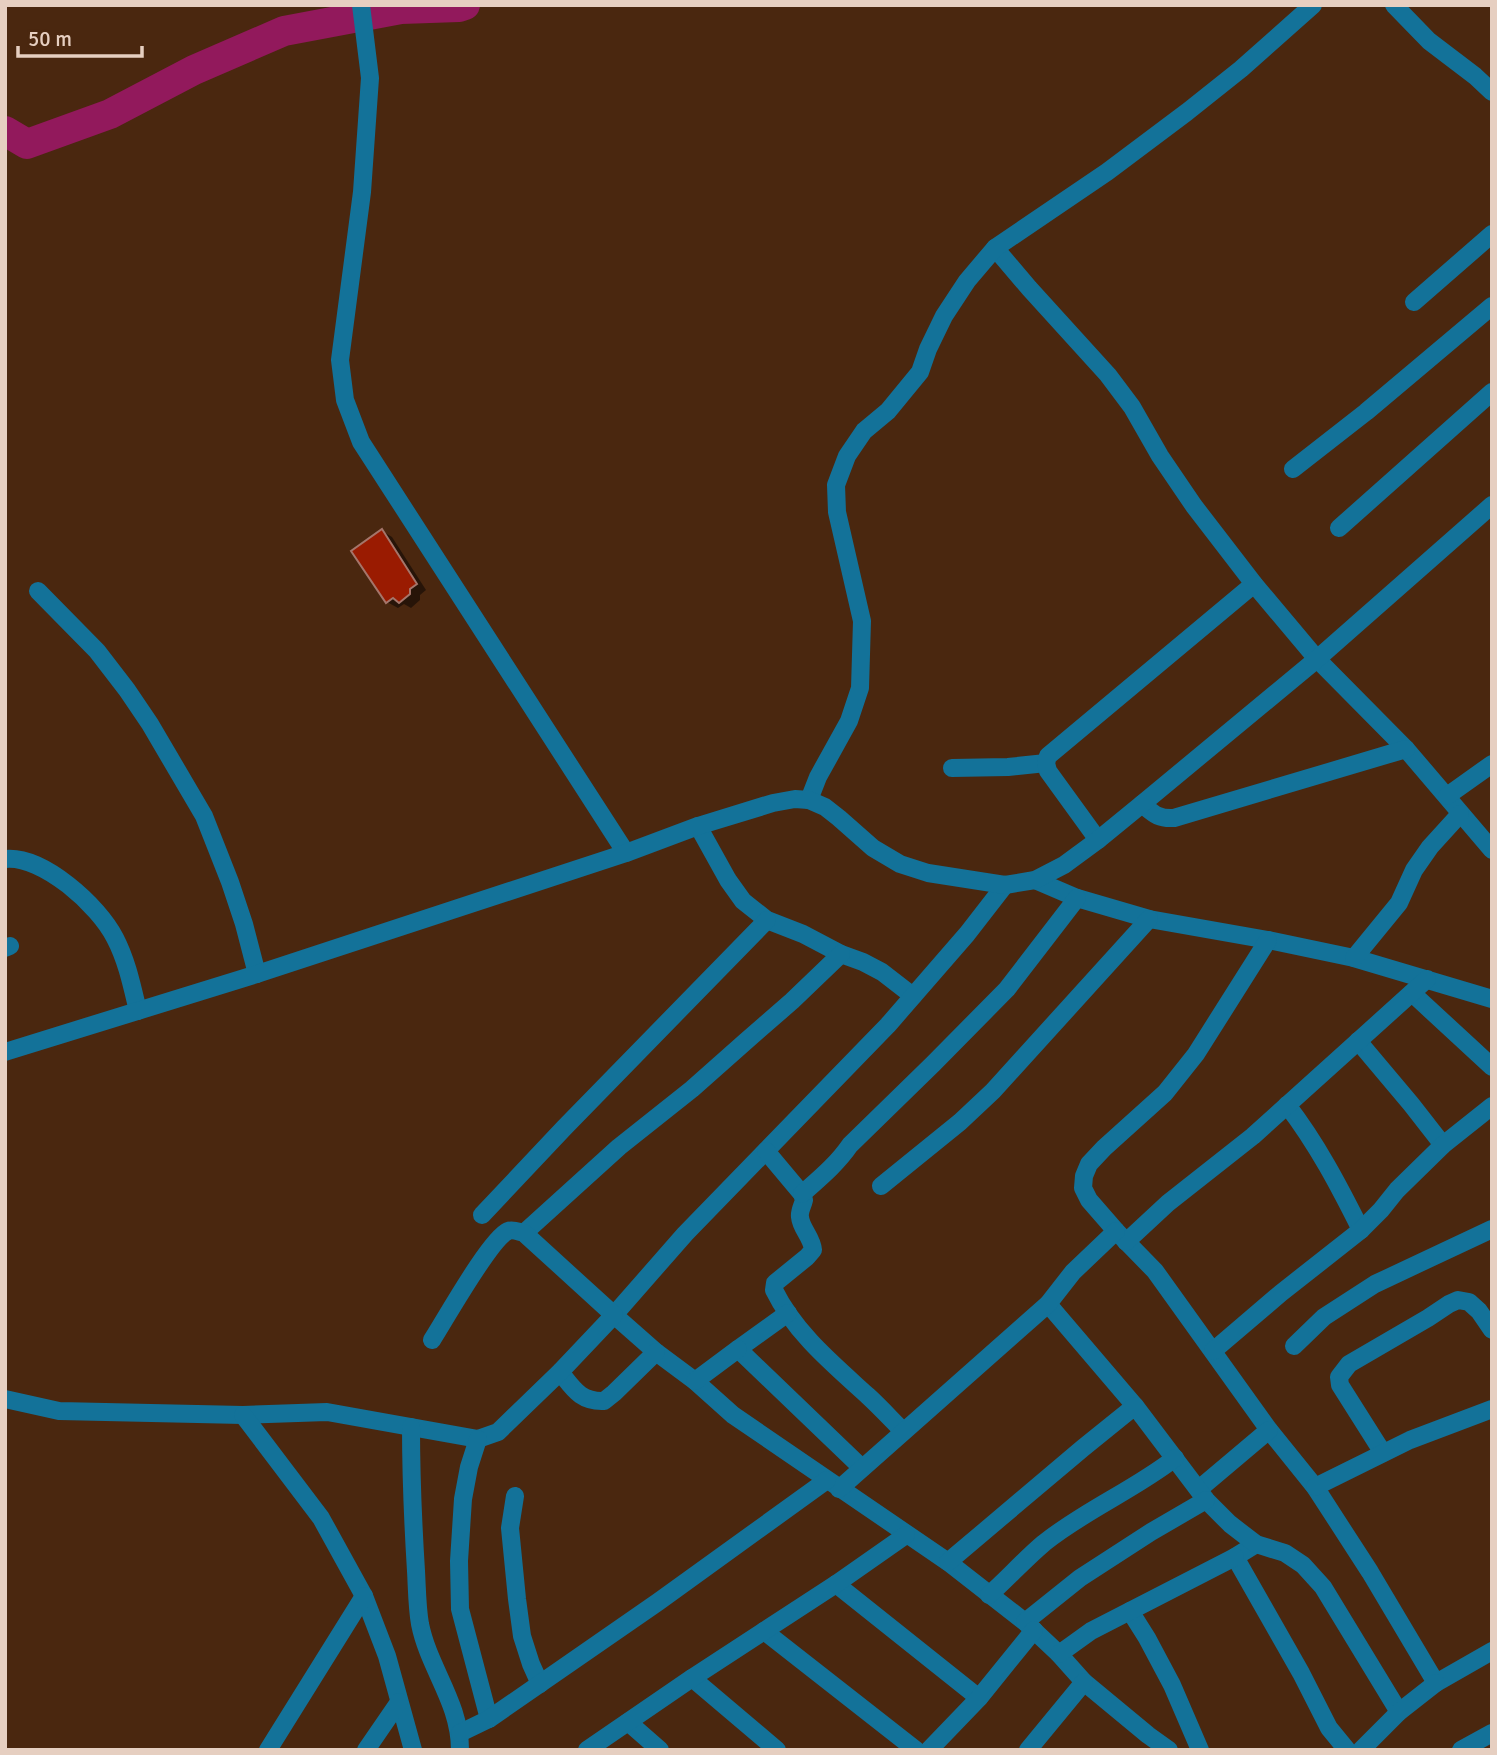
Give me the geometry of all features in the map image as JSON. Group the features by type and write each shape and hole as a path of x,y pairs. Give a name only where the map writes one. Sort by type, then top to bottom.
{"street":[{"path":"360,5 370,78 362,192 340,360 345,400 361,442 626,853"},
{"path":"809,800 818,777 849,721 860,688 862,621 837,512 836,485 847,456 864,432 888,411 920,372 944,316 967,281 995,248 1107,172 1157,134 1241,69 1313,5"},
{"path":"1394,5 1429,41 1492,92"},
{"path":"1414,302 1492,234"},
{"path":"995,248 1108,375 1132,407 1160,456 1194,506 1254,584 1317,659 1406,749 1492,850"},
{"path":"1293,469 1366,412 1492,306"},
{"path":"1339,528 1492,391"},
{"path":"5,1052 257,974 626,853 698,825 795,799 809,800 825,807 873,848 900,864 918,870 1005,885 1035,880 1063,865 1142,804 1317,659 1492,505"},
{"path":"1098,840 1048,771 1048,756 1254,584"},
{"path":"38,591 97,652 127,690 204,816 244,924 257,974"},
{"path":"1142,804 1163,819 1174,818 1406,749"},
{"path":"952,768 1046,763"},
{"path":"1447,796 1492,764"},
{"path":"1354,958 1399,903 1414,870 1430,847 1460,814"},
{"path":"698,825 727,880 743,901 768,920 883,972 914,996"},
{"path":"5,859 36,864 57,877 105,922 125,960 138,1011"},
{"path":"1035,880 1077,898 1149,919 1354,958 1492,999"},
{"path":"5,1399 59,1411 243,1415 327,1412 478,1439 498,1432 560,1372 685,1234 888,1025 967,934 1005,885"},
{"path":"802,1194 840,1160 850,1145 1007,989 1077,898"},
{"path":"881,1186 960,1122 993,1091 1149,919"},
{"path":"482,1215 768,920"},
{"path":"1268,940 1196,1054 1165,1093 1089,1164 1083,1188 1089,1200 1121,1237 1155,1271 1269,1430 1315,1487 1370,1572 1436,1683"},
{"path":"524,1233 619,1147 692,1089 792,1001 841,954"},
{"path":"411,1427 412,1506 420,1624 431,1661 455,1710 460,1741 658,1602 862,1468 1048,1304 1073,1272 1168,1203 1253,1136 1426,979"},
{"path":"1412,993 1492,1067"},
{"path":"1358,1041 1443,1145"},
{"path":"1287,1105 1327,1164 1361,1230"},
{"path":"1213,1351 1361,1230 1443,1145 1492,1106"},
{"path":"766,1151 802,1194 804,1200 800,1219 813,1244 813,1250 775,1283 774,1290 800,1330 903,1431"},
{"path":"1294,1346 1324,1317 1375,1284 1492,1229"},
{"path":"432,1340 496,1240 514,1230 524,1233 656,1352 695,1381 733,1415 948,1562 1029,1626 1084,1682 1169,1750"},
{"path":"1383,1453 1340,1385 1339,1377 1349,1364 1458,1300 1469,1302 1492,1330"},
{"path":"1048,1304 1136,1406 1202,1494 1230,1524 1256,1544 1284,1553 1303,1565 1323,1587 1399,1712"},
{"path":"695,1381 788,1313"},
{"path":"738,1349 862,1468"},
{"path":"560,1372 579,1394 587,1399 604,1401 656,1352"},
{"path":"948,1562 1136,1406"},
{"path":"1315,1487 1410,1440 1492,1409"},
{"path":"243,1415 321,1518 364,1596 387,1656 413,1750"},
{"path":"929,1750 979,1698 1029,1626 1080,1578 1151,1532 1202,1494 1269,1430"},
{"path":"478,1439 463,1499 458,1561 460,1609 489,1719"},
{"path":"989,1595 1045,1543 1175,1458"},
{"path":"515,1496 510,1528 522,1636 540,1684"},
{"path":"587,1750 906,1535"},
{"path":"1059,1654 1091,1631 1256,1544"},
{"path":"1235,1557 1329,1728 1347,1750"},
{"path":"836,1584 979,1698"},
{"path":"268,1750 364,1596"},
{"path":"1130,1611 1172,1685 1200,1750"},
{"path":"764,1631 916,1750"},
{"path":"1361,1750 1399,1712 1436,1683 1492,1651"},
{"path":"692,1678 776,1750"},
{"path":"1031,1749 1084,1682"},
{"path":"366,1750 399,1702"},
{"path":"628,1722 660,1750"},
{"path":"1461,1750 1492,1733"}],"building":[{"path":"382,529 417,584 399,603 393,598 386,603 351,551"}],"waterway":[{"path":"5,131 27,144 110,114 194,70 284,31 401,9 465,5"}]}
